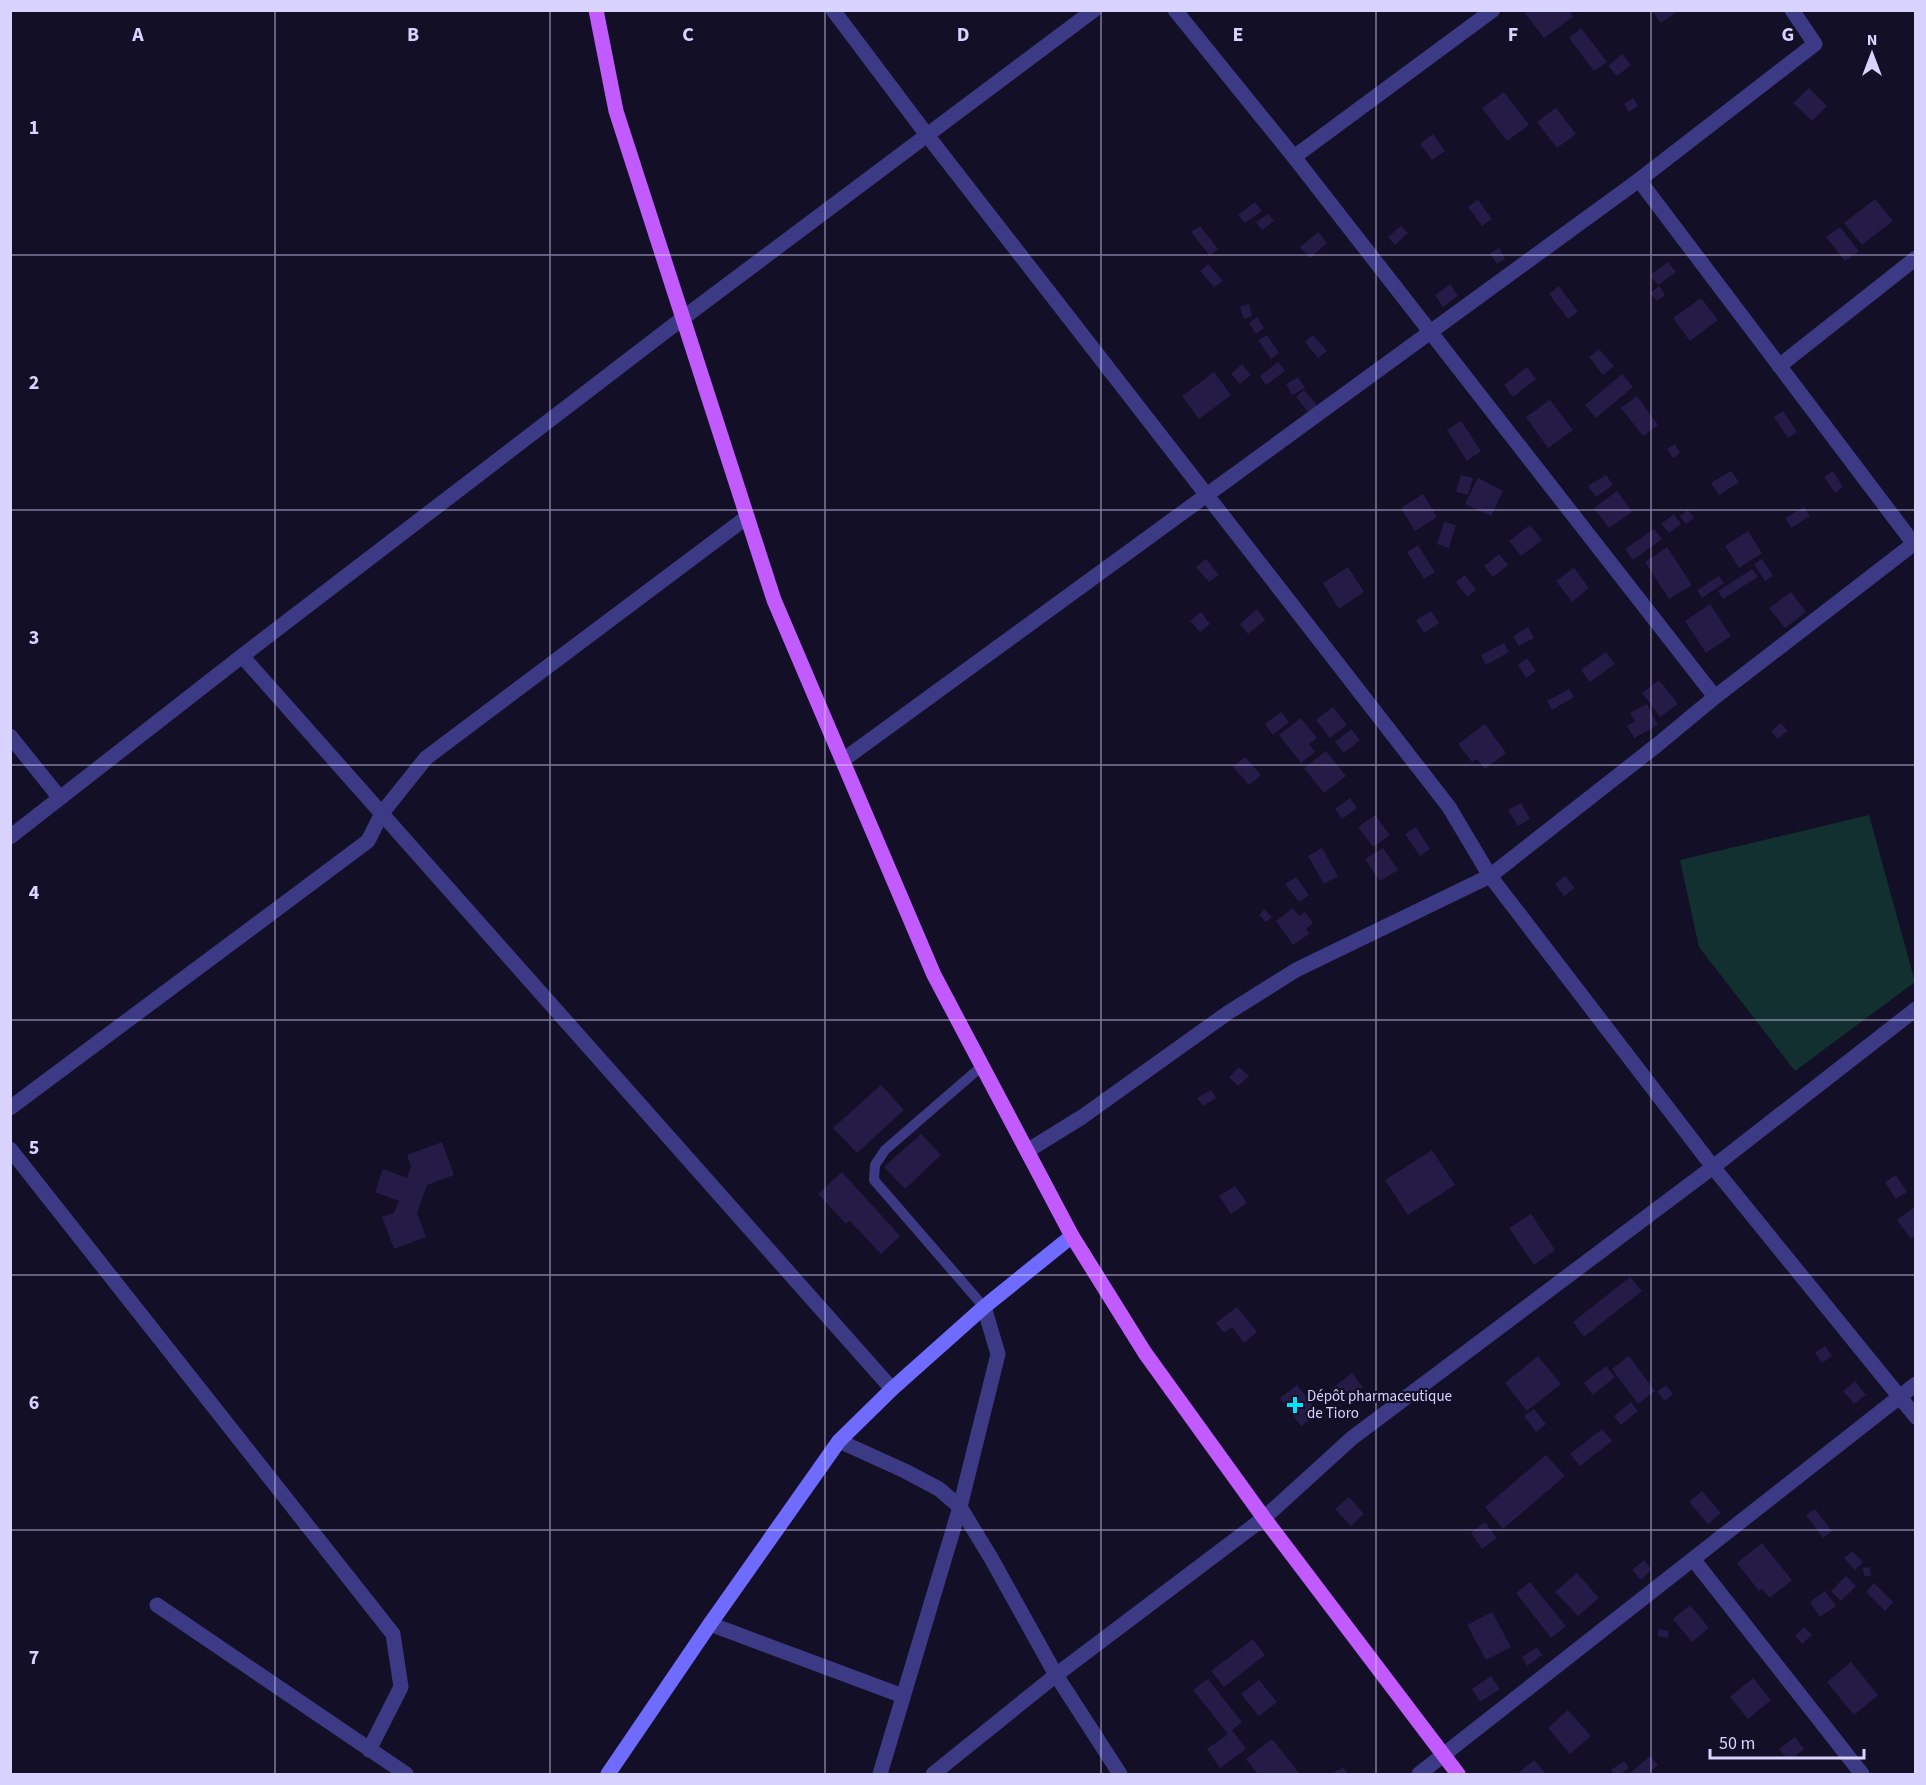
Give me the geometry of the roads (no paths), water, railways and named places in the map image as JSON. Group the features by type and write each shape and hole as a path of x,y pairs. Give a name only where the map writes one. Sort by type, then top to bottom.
{"main road":[{"path":"596,10 616,111 774,600 934,975 1072,1236 1145,1353 1264,1518 1458,1774"},
{"path":"608,1774 839,1441 892,1389 984,1307 1072,1236"}],"street":[{"path":"833,10 927,135 1449,807 1490,876 1713,1167 1916,1417"},
{"path":"10,837 683,318 1094,10"},
{"path":"1175,10 1294,157 1715,697"},
{"path":"1294,157 1493,10"},
{"path":"843,760 1638,180 1815,44 1792,10"},
{"path":"1027,1151 1082,1117 1229,1012 1296,970 1490,876 1657,746 1715,697 1915,543 1638,180"},
{"path":"1779,366 1916,258"},
{"path":"10,1108 368,841 382,813 426,758 747,517"},
{"path":"242,656 892,1389"},
{"path":"10,736 60,798"},
{"path":"933,1774 1056,1675 1264,1518 1352,1438 1713,1167 1916,1009"},
{"path":"10,1149 393,1634 401,1687 369,1750"},
{"path":"880,1774 960,1507 998,1354 984,1307"},
{"path":"1419,1774 1916,1384"},
{"path":"839,1441 939,1489 960,1507 1056,1675 1120,1774"},
{"path":"1693,1559 1862,1774"},
{"path":"157,1605 406,1774"},
{"path":"710,1624 903,1696"}],"lane":[{"path":"982,1066 885,1150 875,1165 874,1180 984,1307"}],"place":[{"name":"Dépôt pharmaceutique de Tioro","path":"1295,1405"}]}
